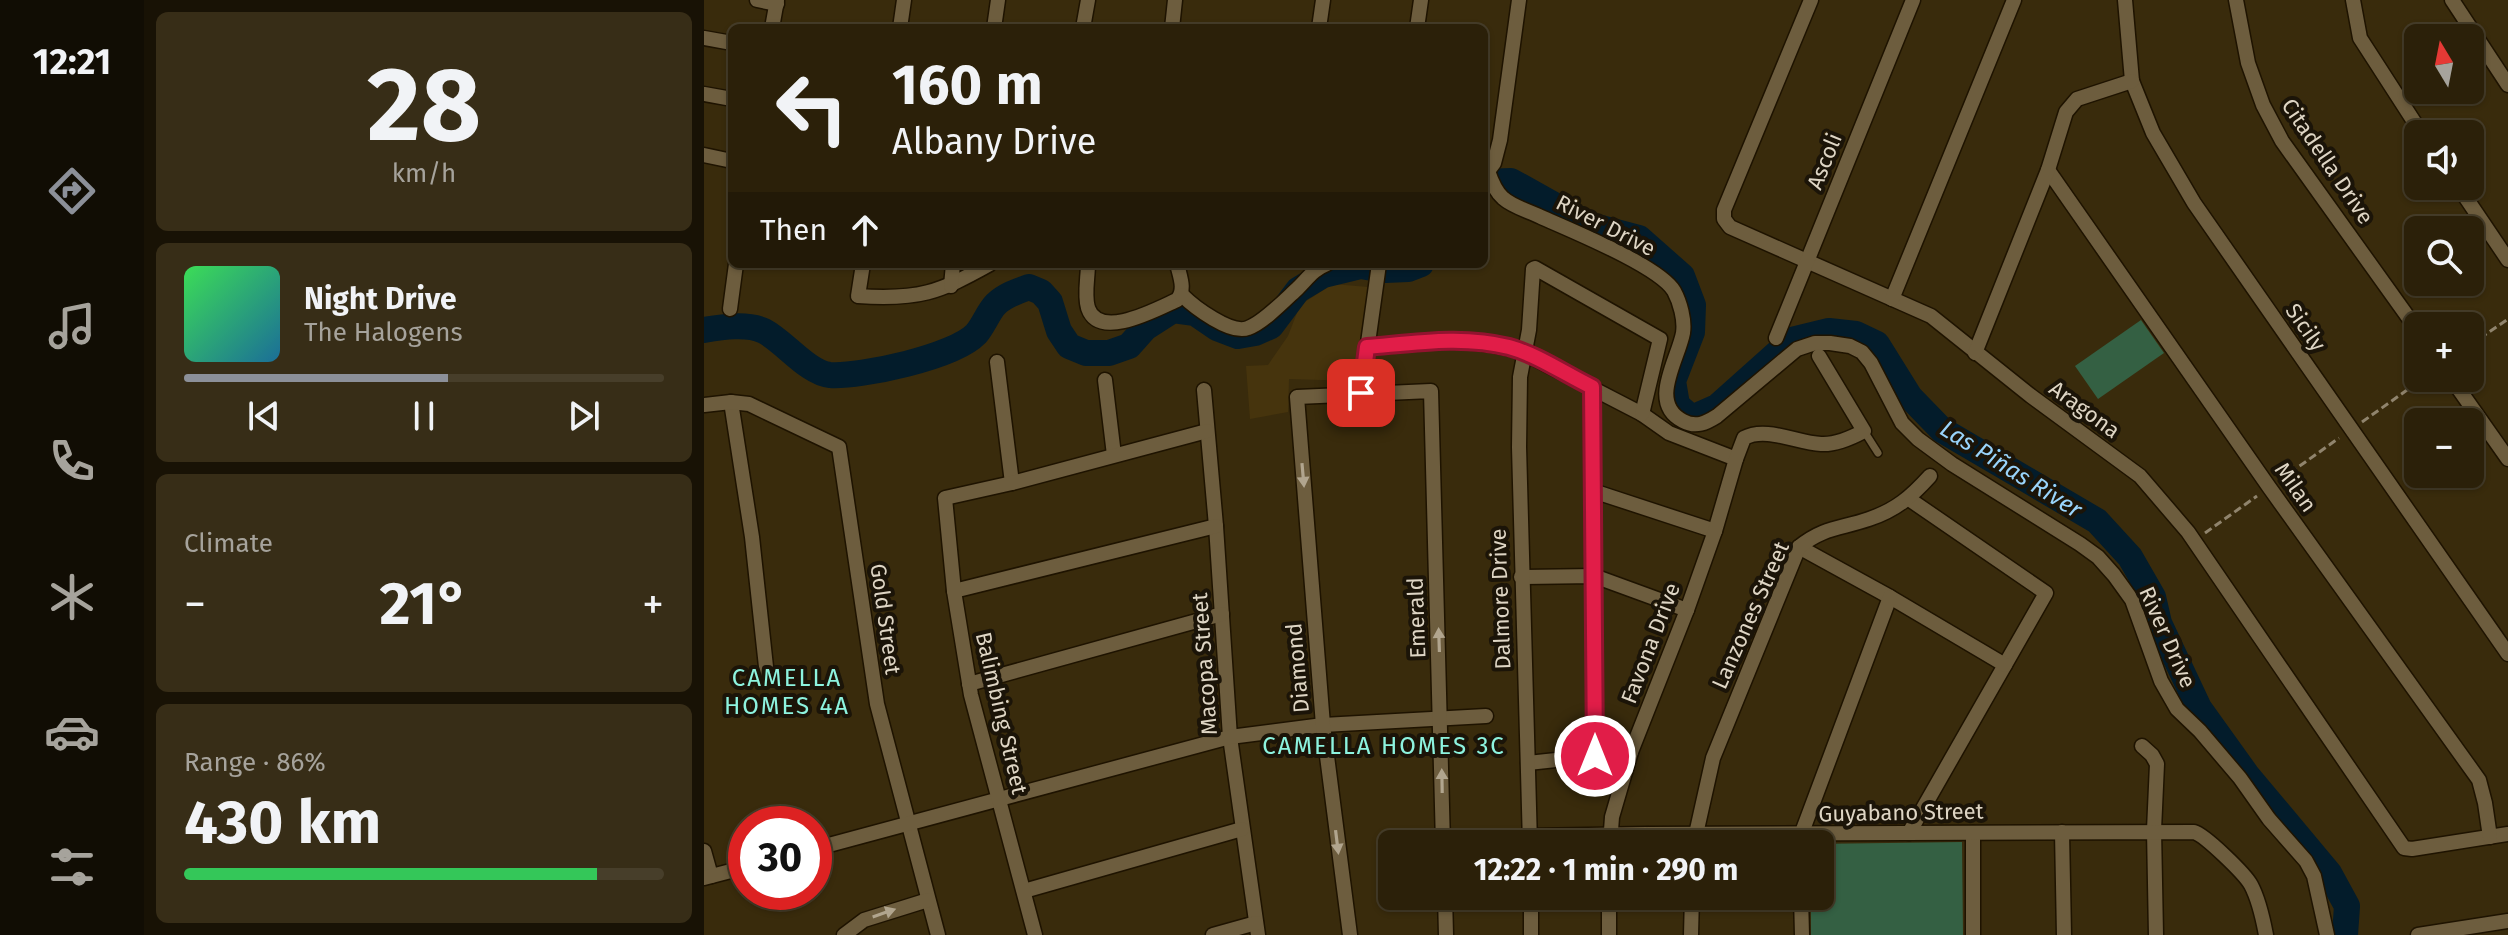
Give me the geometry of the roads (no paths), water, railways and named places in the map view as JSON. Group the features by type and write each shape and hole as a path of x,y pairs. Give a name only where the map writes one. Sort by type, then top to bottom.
{"street":[{"path":"757,0 777,2 773,24"},
{"path":"901,24 904,0"},
{"path":"995,24 998,0"},
{"path":"1084,24 1088,0"},
{"path":"1172,24 1175,0"},
{"path":"1320,24 1323,0"},
{"path":"1418,24 1421,0"},
{"path":"1488,174 1500,140 1519,0"},
{"name":"Aragona","path":"1811,0 1724,210 1724,219 1730,227 1931,316 1975,353 2140,476 2193,541 2404,848 2508,834"},
{"name":"Ascoli","path":"1776,338 1913,0"},
{"path":"1892,299 2014,0"},
{"name":"Sicily","path":"2125,0 2132,81 2153,133 2194,203 2508,654"},
{"name":"Citadella Drive","path":"2236,0 2248,63 2263,105 2282,141 2404,312"},
{"path":"2353,0 2360,38 2413,120"},
{"path":"2452,0 2508,85"},
{"path":"704,38 728,42"},
{"path":"1975,353 2048,170 2066,112 2077,99 2132,81"},
{"path":"704,94 728,98"},
{"path":"704,155 728,160"},
{"name":"Milan","path":"2048,170 2269,487 2479,780 2490,837"},
{"name":"River Drive","path":"1488,174 1501,197 1632,261 1665,280 1675,292 1683,332 1666,395 1670,410 1678,419 1690,425 1705,424 1797,349 1815,343 1850,346 1862,352 1871,363 1902,423 1918,439 2098,557 2132,600 2161,681 2177,709 2240,778 2269,819 2306,861 2314,876 2327,935"},
{"path":"2467,200 2508,260"},
{"path":"730,309 735,268"},
{"path":"862,268 858,296 891,298 920,296 951,286 983,268"},
{"path":"951,286 953,268"},
{"path":"1088,268 1088,308 1095,319 1107,324 1125,321 1177,300 1183,288 1178,268"},
{"path":"1182,295 1195,307 1227,325 1237,329 1248,328 1317,268"},
{"path":"1361,393 1378,268"},
{"name":"Dalmore Drive","path":"1530,830 1519,433 1520,377 1529,330 1531,272 1535,268 1660,339 1642,414"},
{"path":"1367,347 1452,340 1508,347 1592,387 1642,414 1669,433 1736,459 1744,438 1757,433 1823,445 1864,431 1819,356"},
{"path":"997,362 1012,483 1207,431"},
{"path":"1105,380 1114,455"},
{"path":"1592,387 1595,756"},
{"name":"Macopa Street","path":"1204,390 1230,737 1257,929"},
{"name":"Emerald","path":"1361,393 1431,391 1443,830"},
{"path":"2461,392 2508,459"},
{"name":"Diamond","path":"1350,935 1323,725 1297,397 1361,393"},
{"path":"731,402 752,537 767,676"},
{"name":"Gold Street","path":"704,405 731,402 757,408 839,447 877,704 938,935"},
{"name":"Favona Drive","path":"1611,830 1631,752 1687,610 1736,459"},
{"name":"Lanzones Street","path":"1696,830 1713,758 1799,547 1816,533 1872,518 1909,499 1930,476"},
{"name":"Balimbing Street","path":"1012,483 945,498 954,591 969,684 1035,935"},
{"path":"1593,491 1715,531"},
{"path":"1909,499 2046,593 1909,833"},
{"path":"954,591 1216,526"},
{"path":"1799,547 2005,665"},
{"path":"1521,577 1594,576 1687,610"},
{"path":"1805,830 1890,597"},
{"path":"969,684 1222,614"},
{"path":"832,844 1230,737 1323,725 1486,716"},
{"path":"2142,746 2157,764 2154,830 2156,935"},
{"path":"1528,763 1631,752"},
{"path":"1024,891 1242,829"},
{"path":"2062,832 2064,935"},
{"name":"Guyabano Street","path":"1834,838 1909,833 2194,832 2204,836 2250,883 2266,935"},
{"path":"1973,833 1973,935"},
{"path":"704,851 708,877 728,872"},
{"path":"844,935 864,920 928,900"},
{"path":"1445,910 1446,935"},
{"path":"1531,910 1531,935"},
{"path":"1609,910 1609,935"},
{"path":"1691,935 1692,910"},
{"path":"1801,910 1802,935"},
{"path":"2418,935 2508,921"},
{"path":"1213,935 1257,929"}],"lane":[{"path":"1864,431 1878,453"}],"waterway":[{"name":"Las Piñas River","path":"1488,182 1511,181 1590,225 1639,238 1682,276 1693,305 1692,332 1673,381 1677,405 1692,418 1717,407 1792,340 1829,331 1856,334 1877,344 1910,397 1942,430 2097,521 2130,557 2153,597 2159,623 2199,708 2247,775 2329,873 2347,906 2345,935"},
{"name":"Las Piñas River","path":"704,330 750,327 772,336 822,373 863,373 928,358 965,342 976,334 1000,301 1029,287 1041,292 1050,302 1059,331 1069,346 1086,353 1109,353 1129,346 1145,328 1173,310 1195,313 1217,328 1238,336 1255,333 1271,326 1298,290 1323,275 1352,268"},
{"name":"Las Piñas River","path":"1372,268 1411,268"}],"district":[{"name":"CAMELLA HOMES 4A","path":"787,692"},
{"name":"CAMELLA HOMES 3C","path":"1384,746"}]}
